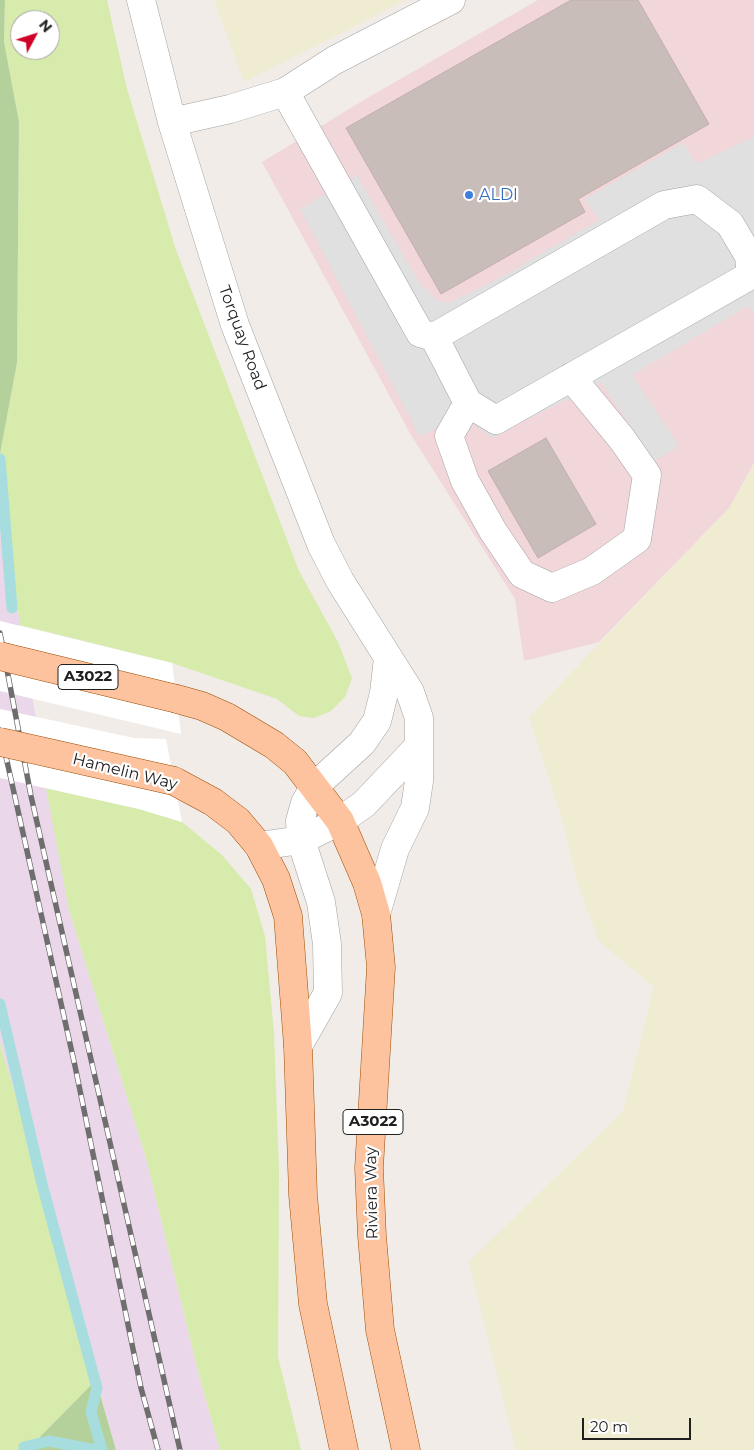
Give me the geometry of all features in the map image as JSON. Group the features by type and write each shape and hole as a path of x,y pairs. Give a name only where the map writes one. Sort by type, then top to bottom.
{"main road":[{"name":"A3022","path":"0,656 177,699 202,706 227,717 274,744 295,762 340,821"},
{"name":"Hamelin Way","path":"0,742 174,781 213,802 238,821 259,846"},
{"name":"Riviera Way","path":"340,821 367,883 376,914 381,967 369,1168 372,1236 380,1330 406,1450"},
{"path":"259,846 276,879 288,916 298,1046 304,1195 313,1304 344,1450"}],"street":[{"name":"Torquay Road","path":"141,0 172,122 235,325 321,544 340,581 410,692 419,718 420,781 415,808 396,849 376,914"},
{"path":"172,122 230,109 285,92 336,60 451,0"},
{"path":"285,92 420,333 434,337 664,205 697,199 730,224 749,256 751,275 496,420 468,403 434,337"},
{"path":"468,403 450,436 465,480 493,531 522,574 552,588 592,571 637,539 647,475 622,439 571,377"},
{"path":"298,1046 328,993 327,944 321,902 301,840 300,821 305,803 315,786 362,743 377,721 384,693 388,658"},
{"path":"259,846 301,840 340,821 364,804 418,747"}],"shaded area":[{"path":"214,0 406,0 244,82"},
{"path":"538,0 754,0 754,463 730,507 599,642 524,661 515,599 411,435 262,162 369,97"},
{"path":"754,137 754,314 748,306 632,375 679,446 654,461 601,382 492,438 461,415 420,437 300,209 357,175 420,284 439,302 451,302 494,281 599,220 585,199 683,143 697,164"},
{"path":"754,463 754,1450 516,1450 469,1262 623,1111 654,987 599,941 577,882 564,825 529,717 730,507"},
{"path":"0,475 20,625 69,910 146,1158 199,1375 220,1450 116,1450 42,1184 0,1043"}],"green space":[{"path":"0,0 5,0 4,42 19,122 17,363 0,454"},
{"path":"5,0 107,0 127,89 176,250 299,571 338,642 352,678 345,697 331,711 314,718 299,716 277,699 172,663 20,625 0,475 0,454 17,363 19,122 4,42"},
{"path":"46,788 139,809 182,822 222,855 251,889 265,936 274,1033 279,1172 278,1357 301,1450 220,1450 199,1375 146,1158 69,910"},
{"path":"0,1043 42,1184 96,1380 27,1450 0,1450"},
{"path":"96,1380 116,1450 27,1450"}],"pier":[{"path":"0,621 172,663 181,734 0,691"},
{"path":"0,709 134,738 166,739 182,822 139,809 0,778"}],"building":[{"path":"571,0 638,0 709,124 578,199 585,212 441,294 346,128"},
{"path":"546,438 596,524 538,558 488,471"}],"waterway":[{"path":"0,459 12,608"},
{"path":"0,1004 42,1184 97,1388 91,1412 102,1450"},
{"path":"24,1450 24,1447 49,1441 96,1450"}],"railway":[{"path":"0,633 31,796 180,1450"},
{"path":"0,730 75,1066 141,1388 158,1450"}],"place":[{"name":"ALDI","path":"469,195"}]}
